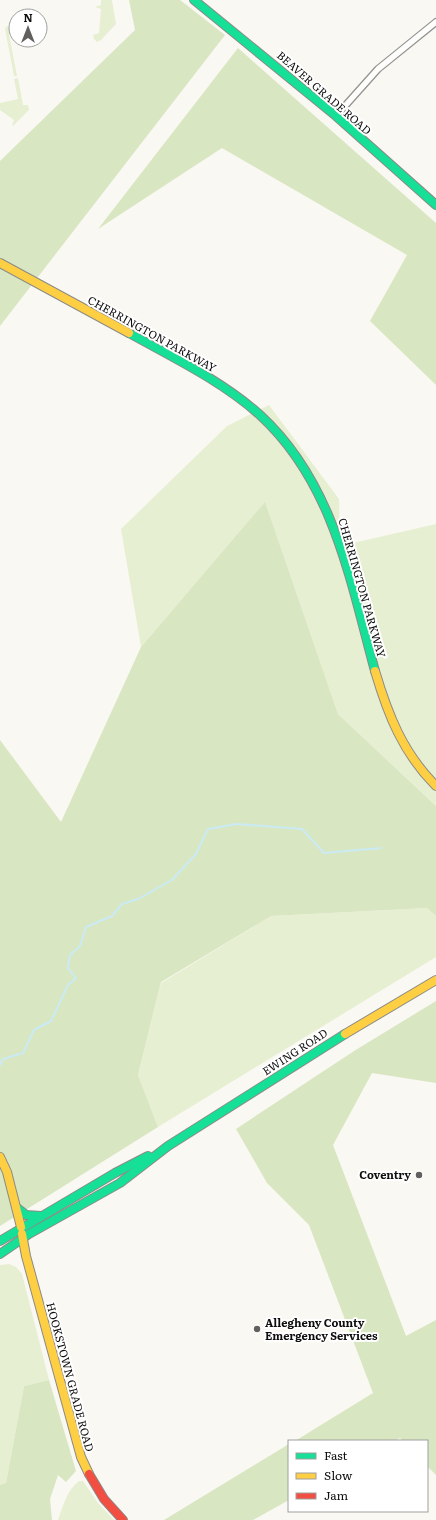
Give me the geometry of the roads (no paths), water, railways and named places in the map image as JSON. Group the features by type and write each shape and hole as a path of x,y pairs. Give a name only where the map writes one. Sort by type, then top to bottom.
{"main road":[{"name":"BEAVER GRADE ROAD","path":"194,0 336,116 436,206"},
{"name":"CHERRINGTON PARKWAY","path":"0,263 109,321 212,380 258,413 277,432 310,476 329,515 340,546 390,718 408,753 436,786"},
{"name":"EWING ROAD","path":"0,1254 22,1238 120,1183 168,1146 337,1038 436,980"},
{"name":"EWING ROAD","path":"0,1242 21,1227 115,1173 168,1146"},
{"name":"HOOKSTOWN GRADE ROAD","path":"0,1157 7,1172 17,1208 22,1238 81,1457 92,1483 114,1512 123,1520"},
{"path":"17,1208 26,1215 41,1216"}],"street":[{"path":"336,116 378,69 436,22"}],"waterway":[{"path":"0,1065 3,1059 23,1053 34,1030 51,1021 68,985 76,978 68,968 70,955 80,946 86,927 112,916 122,904 138,899 172,880 196,854 208,829 237,824 302,829 324,853 381,848"}],"place":[{"name":"Coventry","path":"419,1175"},
{"name":"Allegheny County Emergency Services","path":"257,1329"}]}
